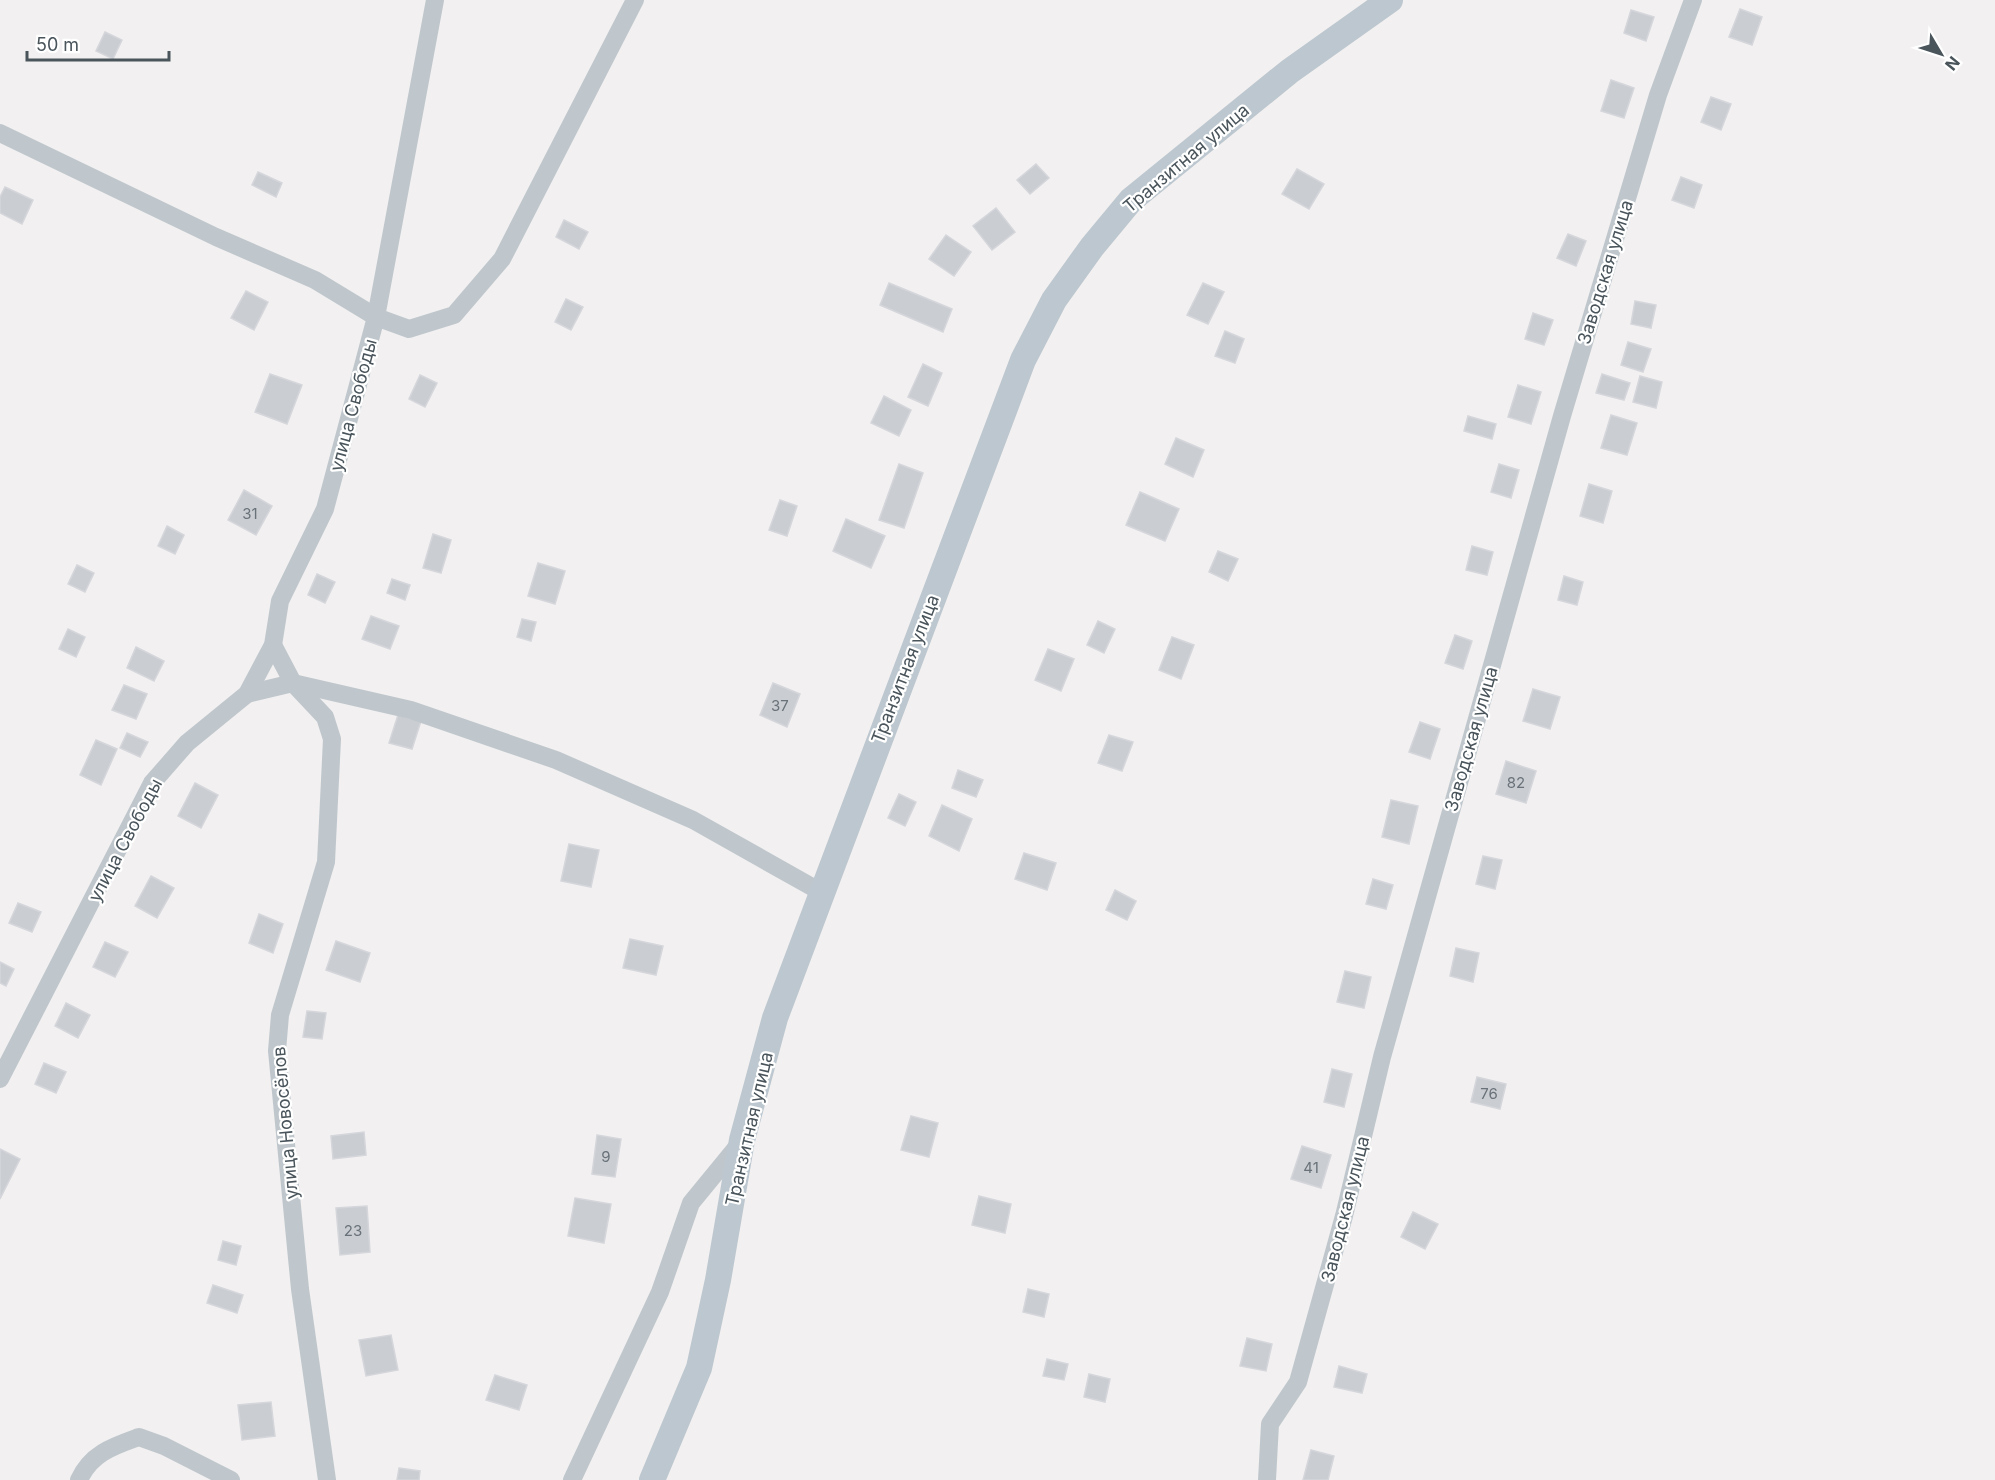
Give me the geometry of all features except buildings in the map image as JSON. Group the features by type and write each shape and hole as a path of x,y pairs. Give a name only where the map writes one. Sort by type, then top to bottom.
{"main road":[{"name":"Транзитная улица","path":"652,1480 699,1368 718,1280 742,1140 775,1018 1023,360 1054,300 1092,247 1131,200 1290,71 1390,0"}],"street":[{"name":"улица Свободы","path":"0,1080 152,783 187,743 247,694 273,645 280,601 325,509 376,317 435,0"},
{"path":"0,133 216,237 315,280 376,317 409,329 454,315 502,259 635,0"},
{"name":"Заводская улица","path":"1267,1480 1269,1424 1298,1382 1344,1216 1382,1057 1558,427 1658,94 1693,0"},
{"name":"улица Новосёлов","path":"273,645 293,683 326,717 332,739 326,862 280,1015 277,1051 300,1289 327,1480"},
{"path":"247,694 293,683 411,710 556,760 693,820 821,891"},
{"path":"572,1480 660,1292 691,1203 742,1140"},
{"path":"79,1480 105,1449 140,1437 164,1446 231,1480"}]}
